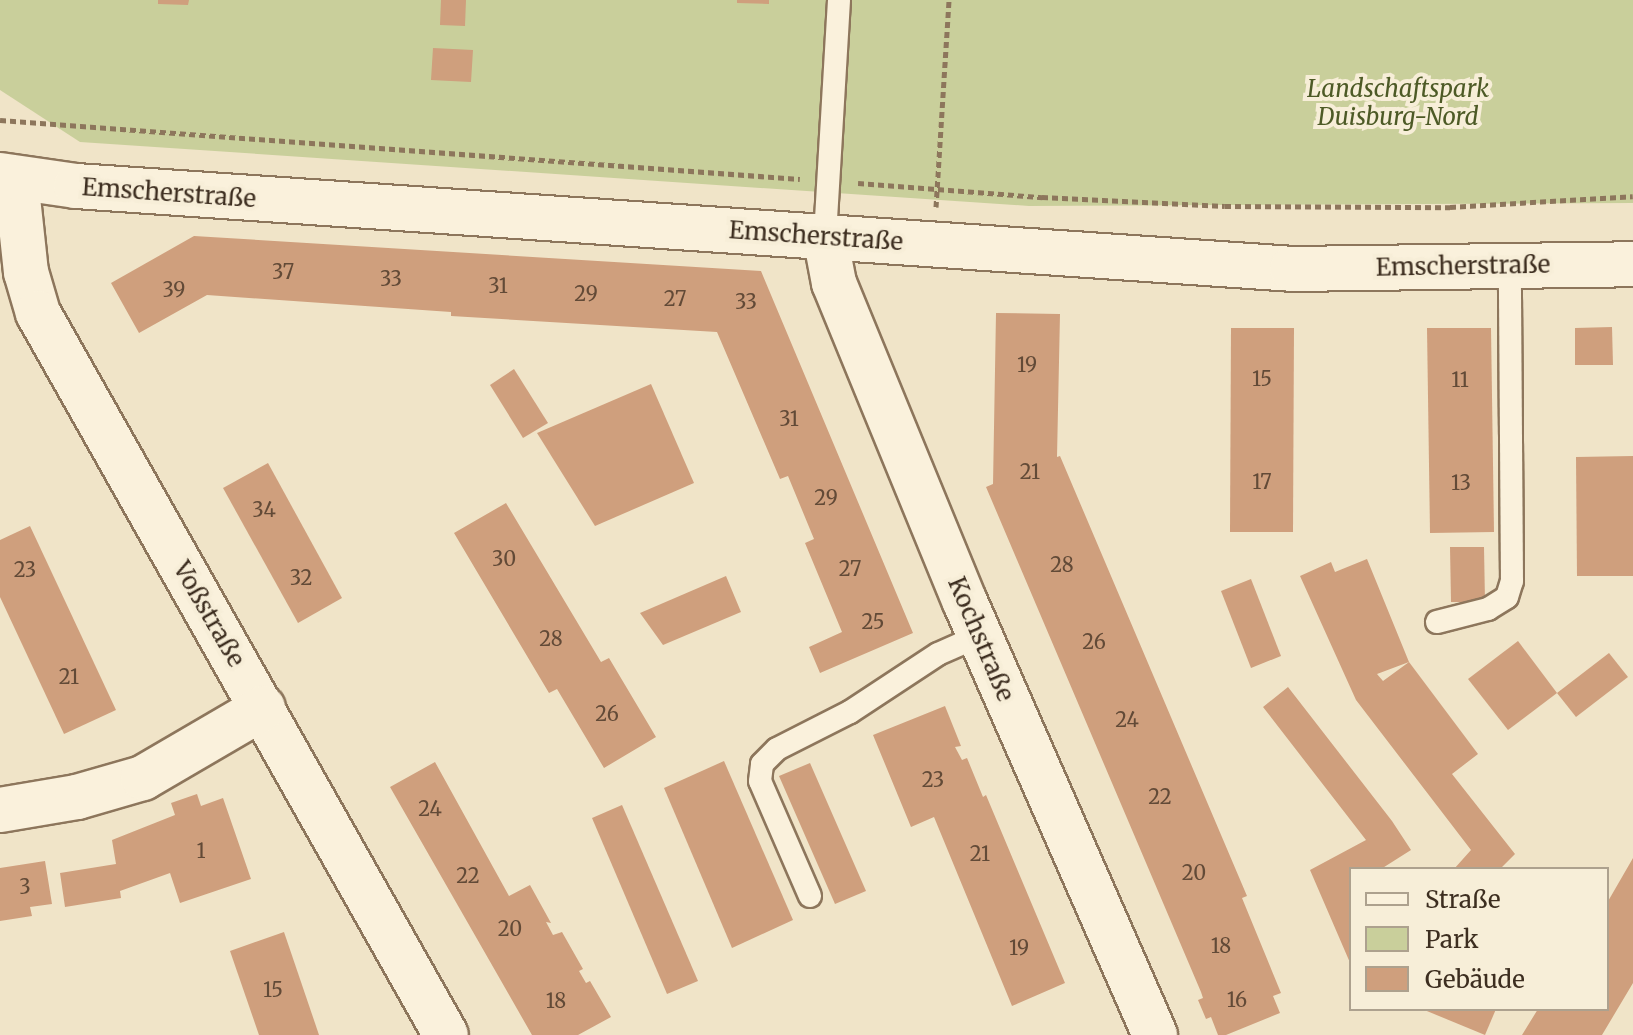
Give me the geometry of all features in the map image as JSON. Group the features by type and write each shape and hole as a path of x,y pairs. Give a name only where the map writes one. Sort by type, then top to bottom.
{"street":[{"name":"Emscherstraße","path":"8,177 91,188 1292,269 1633,264"},
{"name":"Voßstraße","path":"8,177 26,272 38,313 446,1035"},
{"name":"Kochstraße","path":"825,236 834,283 979,636 1155,1035"},
{"path":"0,810 77,797 143,778 263,708"}],"lane":[{"path":"825,236 839,0"},
{"path":"1437,622 1488,609 1507,597 1512,581 1510,266"},
{"path":"810,896 760,781 762,764 777,749 850,712 938,654 979,636"}],"path":[{"path":"934,245 949,0"}],"green space":[{"name":"Landschaftspark Duisburg-Nord","path":"0,0 1633,0 1633,203 1029,206 80,142 0,90"}],"building":[{"path":"158,0 189,0 188,5 158,4"},
{"path":"441,0 466,0 465,26 440,25"},
{"path":"737,0 769,0 769,4 737,3"},
{"path":"433,48 473,50 471,82 431,80"},
{"path":"194,236 761,271 913,633 820,673 809,647 842,632 805,543 814,539 788,476 780,479 717,332 451,316 451,312 207,295 139,333 111,283"},
{"path":"996,313 1060,314 1057,457 1060,456 1247,896 1242,898 1281,993 1273,996 1280,1013 1226,1035 1218,1035 1211,1017 1206,1019 1198,1000 1203,998 1201,992 986,487 993,484"},
{"path":"1612,327 1613,365 1575,365 1575,328"},
{"path":"1231,328 1294,328 1293,532 1230,532"},
{"path":"1427,328 1491,328 1494,532 1430,533"},
{"path":"514,369 548,423 523,438 490,385"},
{"path":"651,384 694,483 595,526 537,433"},
{"path":"1633,456 1633,576 1577,576 1576,457"},
{"path":"268,463 342,598 298,623 223,488"},
{"path":"506,503 601,662 609,658 656,737 604,768 557,689 549,693 454,533"},
{"path":"30,526 116,710 64,734 0,597 0,540"},
{"path":"1450,547 1484,547 1485,602 1451,602"},
{"path":"1367,559 1409,662 1478,754 1452,774 1515,854 1502,867 1456,867 1471,850 1356,700 1300,576 1331,562 1335,572","holes":["1409,662 1383,681 1377,674"]},
{"path":"726,576 741,612 663,645 640,613"},
{"path":"1251,579 1281,656 1251,668 1221,591"},
{"path":"1518,641 1557,693 1508,730 1468,679"},
{"path":"1609,653 1628,677 1576,717 1557,693"},
{"path":"1288,687 1411,850 1384,867 1349,867 1349,960 1310,870 1366,840 1263,707"},
{"path":"945,706 961,746 955,747 962,760 967,758 983,797 986,795 1065,983 1012,1006 934,817 911,827 873,735"},
{"path":"724,761 793,920 732,948 664,788"},
{"path":"435,762 509,896 530,885 551,923 546,922 553,935 562,932 583,969 579,971 586,983 590,981 611,1017 578,1035 532,1035 390,787"},
{"path":"810,763 866,891 835,904 779,776"},
{"path":"197,794 201,806 223,798 251,879 180,903 170,873 120,891 121,898 65,907 60,873 116,864 112,840 175,815 171,803"},
{"path":"622,805 698,981 667,994 592,818"},
{"path":"1633,858 1633,983 1602,1035 1522,1035 1537,1011 1609,1011 1609,900"},
{"path":"45,861 52,904 30,907 32,916 0,921 0,868"},
{"path":"284,932 319,1035 259,1035 230,951"},
{"path":"1427,1011 1495,1011 1485,1035"}]}
